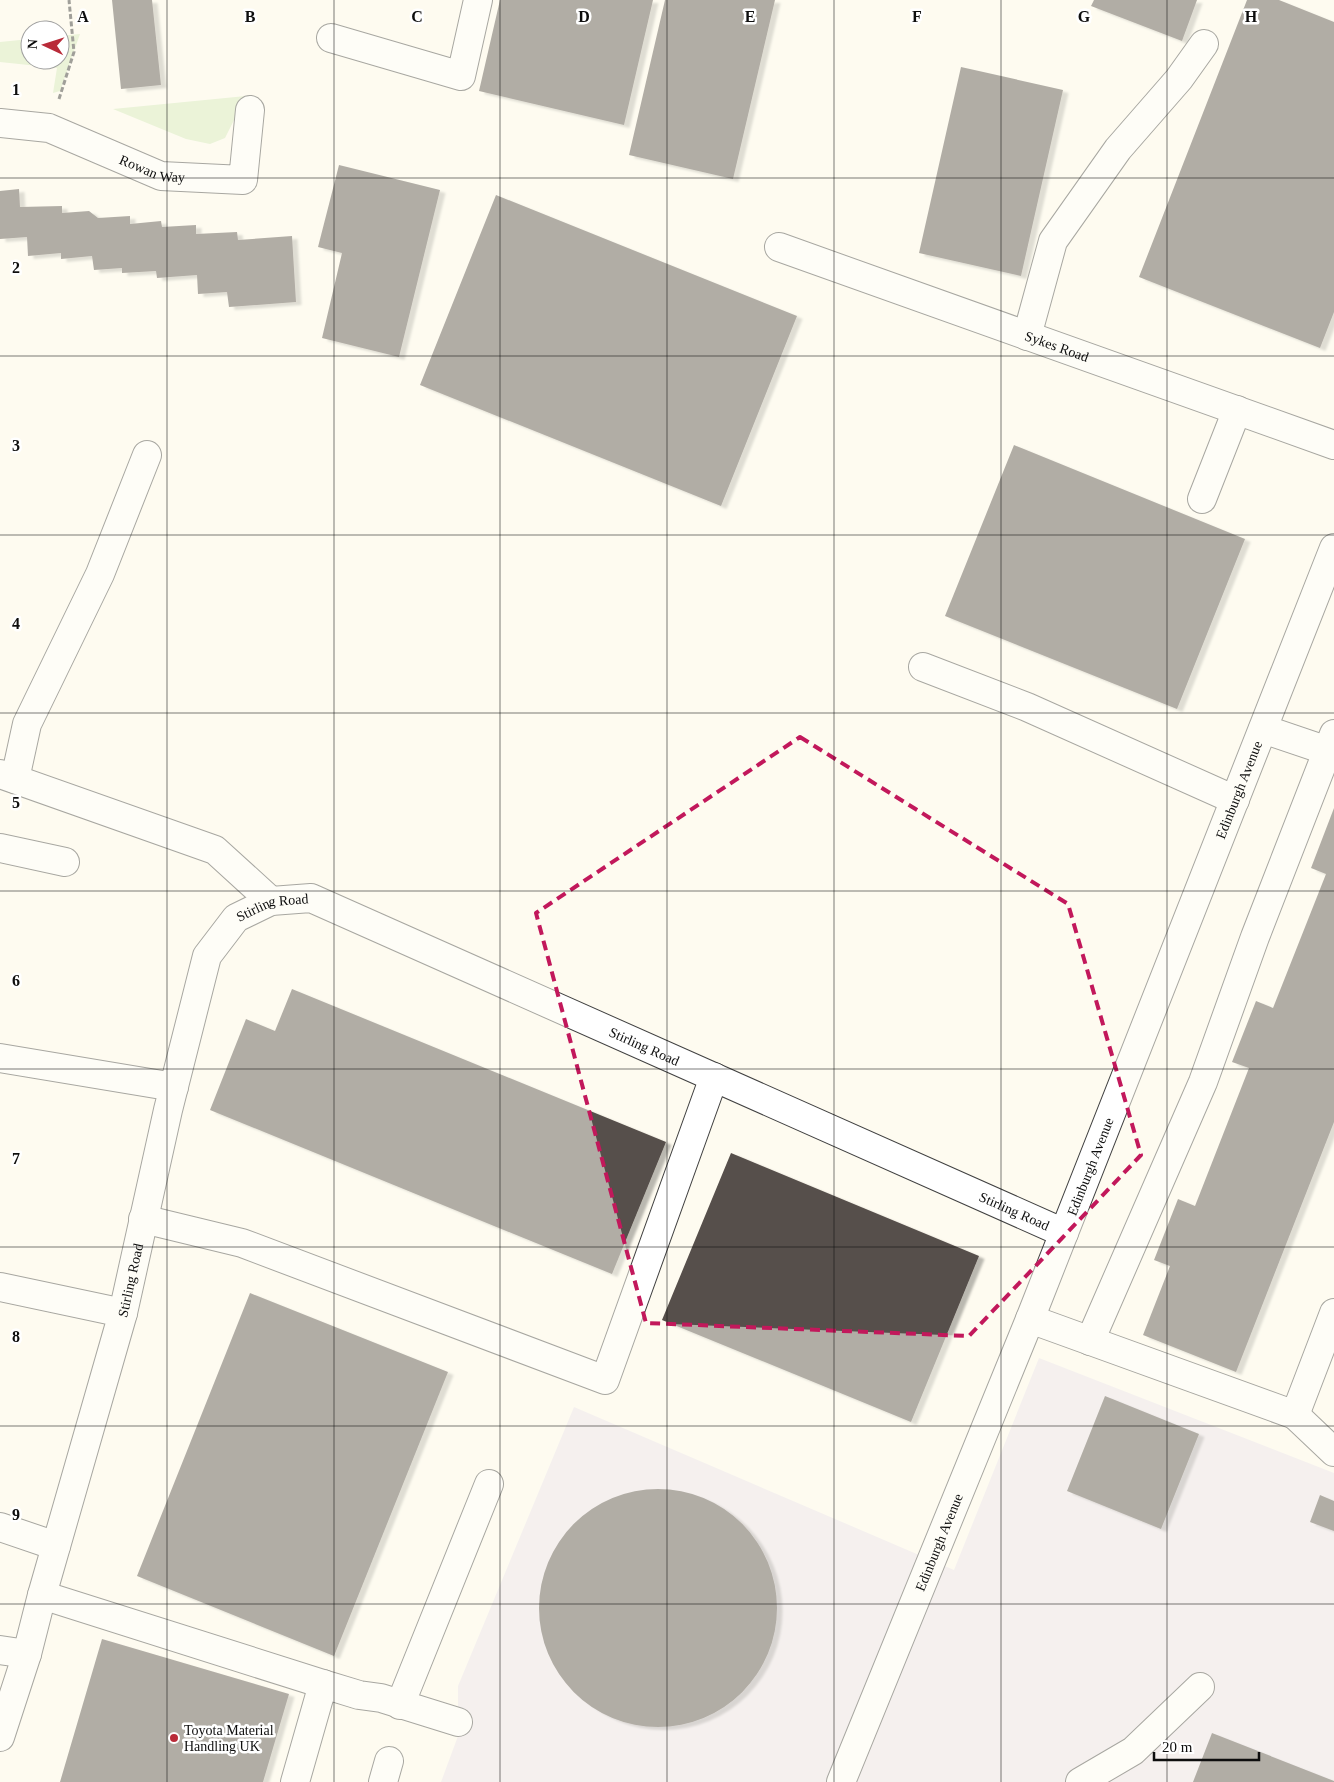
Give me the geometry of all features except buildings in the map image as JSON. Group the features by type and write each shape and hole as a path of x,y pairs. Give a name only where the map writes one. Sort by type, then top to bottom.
{"street":[{"path":"331,38 461,76 478,0"},
{"path":"1027,336 1053,241 1118,149 1179,79 1204,44"},
{"name":"Rowan Way","path":"0,123 49,128 161,176 243,180 250,110"},
{"name":"Sykes Road","path":"779,247 1334,445"},
{"path":"1202,498 1237,410"},
{"path":"147,455 100,574 27,724 8,777 215,850 271,901"},
{"name":"Edinburgh Avenue","path":"841,1782 1030,1319 1334,548"},
{"path":"924,667 1027,707 1235,800"},
{"path":"1090,1341 1203,1082 1255,937 1331,742 1263,729"},
{"path":"0,848 64,862"},
{"name":"Stirling Road","path":"0,1737 27,1654 42,1595 123,1313 174,1087 207,956 236,918 271,901 311,898 1064,1233"},
{"path":"0,1058 174,1087"},
{"path":"143,1219 242,1243 605,1380 714,1077"},
{"path":"0,1287 123,1313"},
{"path":"1295,1416 1334,1314"},
{"path":"1030,1319 1295,1416 1334,1452"},
{"path":"400,1705 489,1484"},
{"path":"0,1527 56,1546"},
{"path":"42,1595 359,1695 381,1698 458,1722"},
{"path":"0,1650 27,1654"},
{"path":"295,1782 323,1684"},
{"path":"1080,1782 1133,1751 1200,1687"}],"path":[{"path":"49,128 74,52 69,0"}],"highlighted area":[{"path":"800,737 1068,904 1141,1155 969,1336 646,1323 536,913"}],"shaded area":[{"path":"1039,1358 1334,1473 1334,1782 441,1782 458,1736 458,1686 574,1407 954,1570"}],"green space":[{"path":"80,34 70,62 70,35"},
{"path":"20,40 20,64 0,62 0,42"},
{"path":"57,70 67,70 60,91 53,93"},
{"path":"246,96 225,138 210,144 186,139 113,109"}],"place":[{"name":"Toyota Material Handling UK","path":"174,1738"}]}
